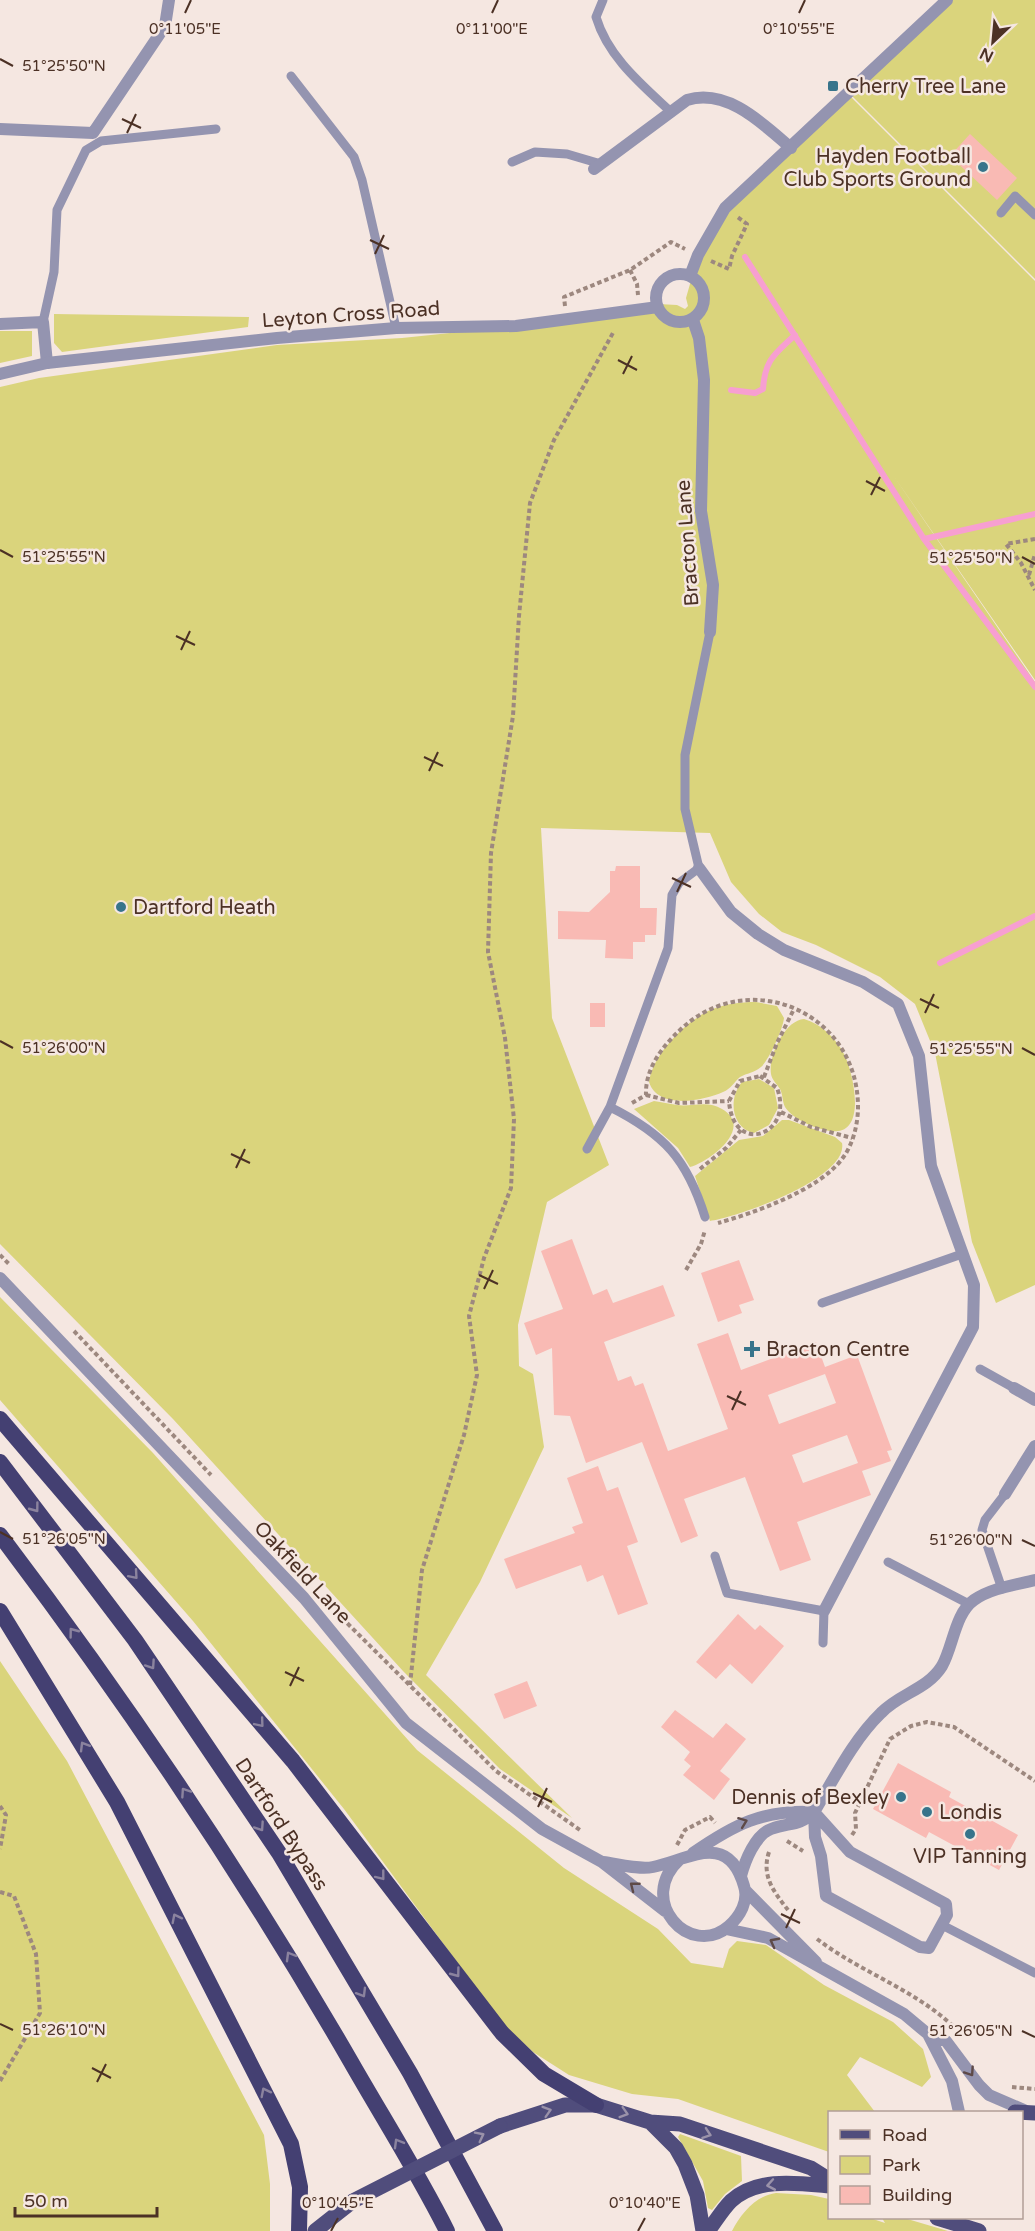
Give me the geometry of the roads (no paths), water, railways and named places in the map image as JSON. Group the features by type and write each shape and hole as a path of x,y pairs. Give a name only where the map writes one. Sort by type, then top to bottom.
{"highway":[{"path":"0,1419 293,1761 502,2033 544,2074 596,2105"},
{"name":"Dartford Bypass","path":"0,1462 135,1640 279,1853 410,2073 495,2231"},
{"path":"0,1535 98,1666 190,1799 271,1926 447,2231"},
{"path":"0,1611 117,1802 291,2144 300,2187 299,2231"}],"main road":[{"path":"315,2231 353,2201 500,2126 565,2105 596,2105 650,2122 680,2124 811,2168 828,2179"},
{"path":"650,2122 676,2148 685,2164 697,2195 703,2231"},
{"path":"708,2231 728,2204 749,2189 783,2183 828,2186"},
{"path":"944,2219 979,2231"},
{"path":"974,2219 986,2231"}],"street":[{"path":"0,129 93,133 165,26 169,0"},
{"path":"690,276 698,255 726,208 947,0"},
{"path":"597,167 687,100 703,95 729,102 758,120 791,148"},
{"path":"676,275 690,276 698,283 704,297 702,310 693,320 674,321 665,316 658,307 658,292 664,280 676,275"},
{"name":"Leyton Cross Road","path":"0,374 47,363 277,338 396,328 516,326 658,307"},
{"name":"Bracton Lane","path":"693,320 699,338 704,380 701,511 713,585 710,632"},
{"path":"0,324 43,322 47,363"},
{"path":"699,868 731,912 758,934 784,950 863,982 898,1005 919,1056 931,1166 974,1285 972,1327 824,1611"},
{"name":"Oakfield Lane","path":"0,1278 304,1598 406,1723 542,1829 602,1862 665,1911 677,1926 694,1934 707,1935 726,1929 768,1938 904,2014 928,2034 946,2041 989,2095 1026,2112"},
{"path":"1014,1388 1035,1400"},
{"path":"1005,1494 1035,1446"},
{"path":"741,1876 752,1850 765,1832 803,1823 814,1812 876,1718 890,1704 925,1685 939,1670 949,1651 962,1615 969,1604 1002,1589 1035,1580"},
{"path":"693,1853 725,1830 764,1815 786,1811 814,1812 850,1851 946,1904 948,1913 930,1946 925,1949 826,1896 823,1890 821,1856 815,1837 814,1812"},
{"name":"Oakfield Lane","path":"602,1862 651,1868 676,1856 693,1853 717,1854 728,1859 741,1876 746,1890 808,1951 819,1966"},
{"path":"665,1911 662,1900 665,1877 676,1856"},
{"path":"726,1929 739,1916 744,1905 746,1890"},
{"name":"Oakfield Lane","path":"928,2034 952,2081 959,2111"}],"lane":[{"path":"603,0 596,17 602,39 628,71 671,112"},
{"path":"291,76 354,158 362,180 396,328"},
{"path":"43,322 54,272 57,210 86,150 100,141 216,129"},
{"path":"513,162 535,152 567,154 597,167"},
{"path":"1001,213 1015,196 1035,215"},
{"name":"Bracton Lane","path":"699,868 685,808 684,755 710,632"},
{"path":"587,1149 614,1110 668,948 672,895 679,883 699,868"},
{"path":"614,1110 641,1123 662,1139 677,1155 689,1175 705,1217"},
{"path":"822,1303 962,1254"},
{"path":"980,1369 1014,1388"},
{"path":"1002,1589 982,1530 985,1520 1005,1494"},
{"path":"715,1556 727,1593 824,1611 823,1643"},
{"path":"888,1562 969,1604"},
{"path":"942,1925 1035,1973"}],"waterway":[{"path":"745,257 924,539 1035,514"},
{"path":"731,390 755,393 763,389 766,371 772,358 795,335"},
{"path":"924,539 1035,687"},
{"path":"940,963 1035,916"}],"place":[{"name":"Cherry Tree Lane","path":"833,86"},
{"name":"Hayden Football Club Sports Ground","path":"983,167"},
{"name":"Dartford Heath","path":"121,907"},
{"name":"Bracton Centre","path":"752,1349"},
{"name":"Dennis of Bexley","path":"901,1797"},
{"name":"Londis","path":"927,1812"},
{"name":"VIP Tanning","path":"970,1834"}]}
